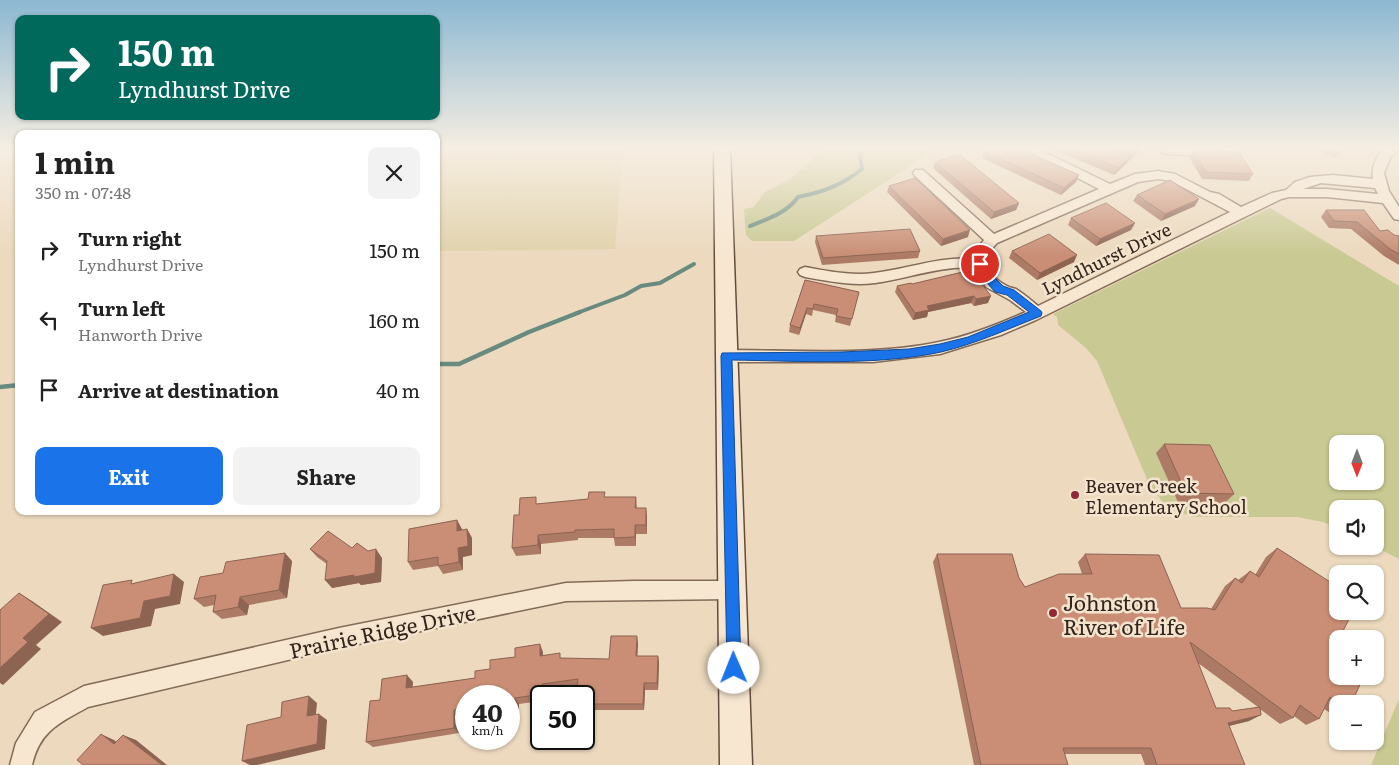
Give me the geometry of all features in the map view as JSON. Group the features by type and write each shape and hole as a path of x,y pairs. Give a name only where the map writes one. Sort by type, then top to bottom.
{"main road":[{"path":"723,184 736,765"}],"street":[{"path":"932,184 992,240"},
{"path":"1099,184 1110,189"},
{"path":"1032,316 1001,296 999,289 983,272 980,264 981,252 992,240 1124,184"},
{"path":"1185,184 1206,195 1207,200 1237,214"},
{"name":"Lyndhurst Drive","path":"726,356 841,356 909,353 971,340 1032,316 1237,214 1289,193 1300,185 1306,184"},
{"name":"Lyndhurst Drive","path":"1376,184 1380,184"},
{"path":"1380,184 1385,198 1399,216"},
{"name":"Lyndhurst Drive","path":"1289,193 1334,193 1385,198"},
{"path":"804,272 857,279 956,262 980,264"},
{"name":"Prairie Ridge Drive","path":"43,720 84,696 339,638 566,592 732,590"},
{"path":"21,765 24,751 43,720"}],"shaded area":[{"path":"440,184 620,184 615,249 440,251"}],"green space":[{"path":"781,184 883,184 794,241 752,241 746,235 744,209 754,207 765,192"},
{"path":"1270,208 1399,286 1399,559 1384,551 1384,500 1329,500 1329,525 1297,517 1192,517 1164,504 1149,484 1097,361 1086,348 1058,325 1057,317 1053,314"},
{"path":"1399,699 1399,765 1371,765 1377,750 1384,750 1384,734"}],"building":[{"path":"896,184 921,184 970,230 943,239 889,186"},
{"path":"961,184 995,184 1019,203 994,212"},
{"path":"1055,184 1069,184 1064,188"},
{"path":"1162,184 1176,184 1199,199 1165,214 1137,195"},
{"path":"1106,203 1135,223 1100,239 1071,218"},
{"path":"1326,210 1364,210 1380,231 1388,230 1394,235 1399,236 1399,254 1357,222 1334,221"},
{"path":"910,229 920,251 823,258 816,236"},
{"path":"1049,234 1077,255 1040,273 1012,251"},
{"path":"971,270 991,296 976,299 974,296 927,306 929,310 915,313 897,286 912,284"},
{"path":"805,280 859,292 852,319 836,316 838,309 814,304 813,309 807,308 800,328 790,325"},
{"path":"1164,444 1210,445 1234,494 1186,493"},
{"path":"589,492 605,492 604,497 636,497 635,508 646,508 646,525 635,525 635,537 614,538 614,529 575,530 575,532 538,535 538,545 512,548 514,515 519,515 520,498 536,497 536,504 588,499"},
{"path":"457,520 457,531 467,529 468,546 458,548 459,562 438,566 438,557 408,562 409,529"},
{"path":"328,531 352,548 357,543 368,551 376,549 375,573 325,580 327,561 310,549"},
{"name":"Beaver Creek Elementary School","path":"1277,548 1329,581 1329,620 1348,620 1344,630 1329,630 1329,685 1360,685 1355,695 1329,695 1329,699 1319,719 1300,705 1293,718 1190,642 1216,708 1230,708 1232,711 1260,707 1261,715 1228,723 1245,765 1157,765 1151,748 1063,748 1068,765 981,765 937,554 1012,554 1019,578 1025,587 1059,574 1092,574 1085,554 1159,555 1181,608 1207,608 1215,610 1235,578 1242,583 1250,571 1259,577"},
{"path":"285,553 279,590 240,597 238,607 213,612 216,595 194,599 200,577 223,573 226,562"},
{"path":"174,574 170,596 144,601 140,618 91,628 103,585 132,580 131,584"},
{"path":"19,593 49,614 23,638 28,642 0,668 0,610"},
{"path":"611,636 637,636 636,656 658,656 657,683 644,683 643,704 595,704 595,685 577,685 578,679 530,685 530,696 520,697 520,685 455,685 454,728 366,742 370,701 380,700 382,679 407,675 406,688 475,678 475,671 490,669 490,660 515,657 515,648 540,644 540,656 560,653 560,658 609,659"},
{"path":"309,696 307,716 319,714 317,744 242,761 247,725 281,717 282,702"},
{"path":"101,734 114,744 123,735 162,765 83,765 77,760"}],"waterway":[{"path":"750,226 782,211 798,197 816,193 838,184"},
{"path":"577,313 625,295 641,286 660,283 694,264"},
{"path":"440,364 459,364 529,332 580,312"},
{"path":"0,387 15,385"}],"place":[{"name":"Beaver Creek Elementary School","path":"1075,495"},
{"name":"Johnston River of Life","path":"1053,613"}],"route":[{"path":"734,668 726,356 873,356 909,353 971,340 1037,313 1011,292 999,289 983,272 980,264"}]}
